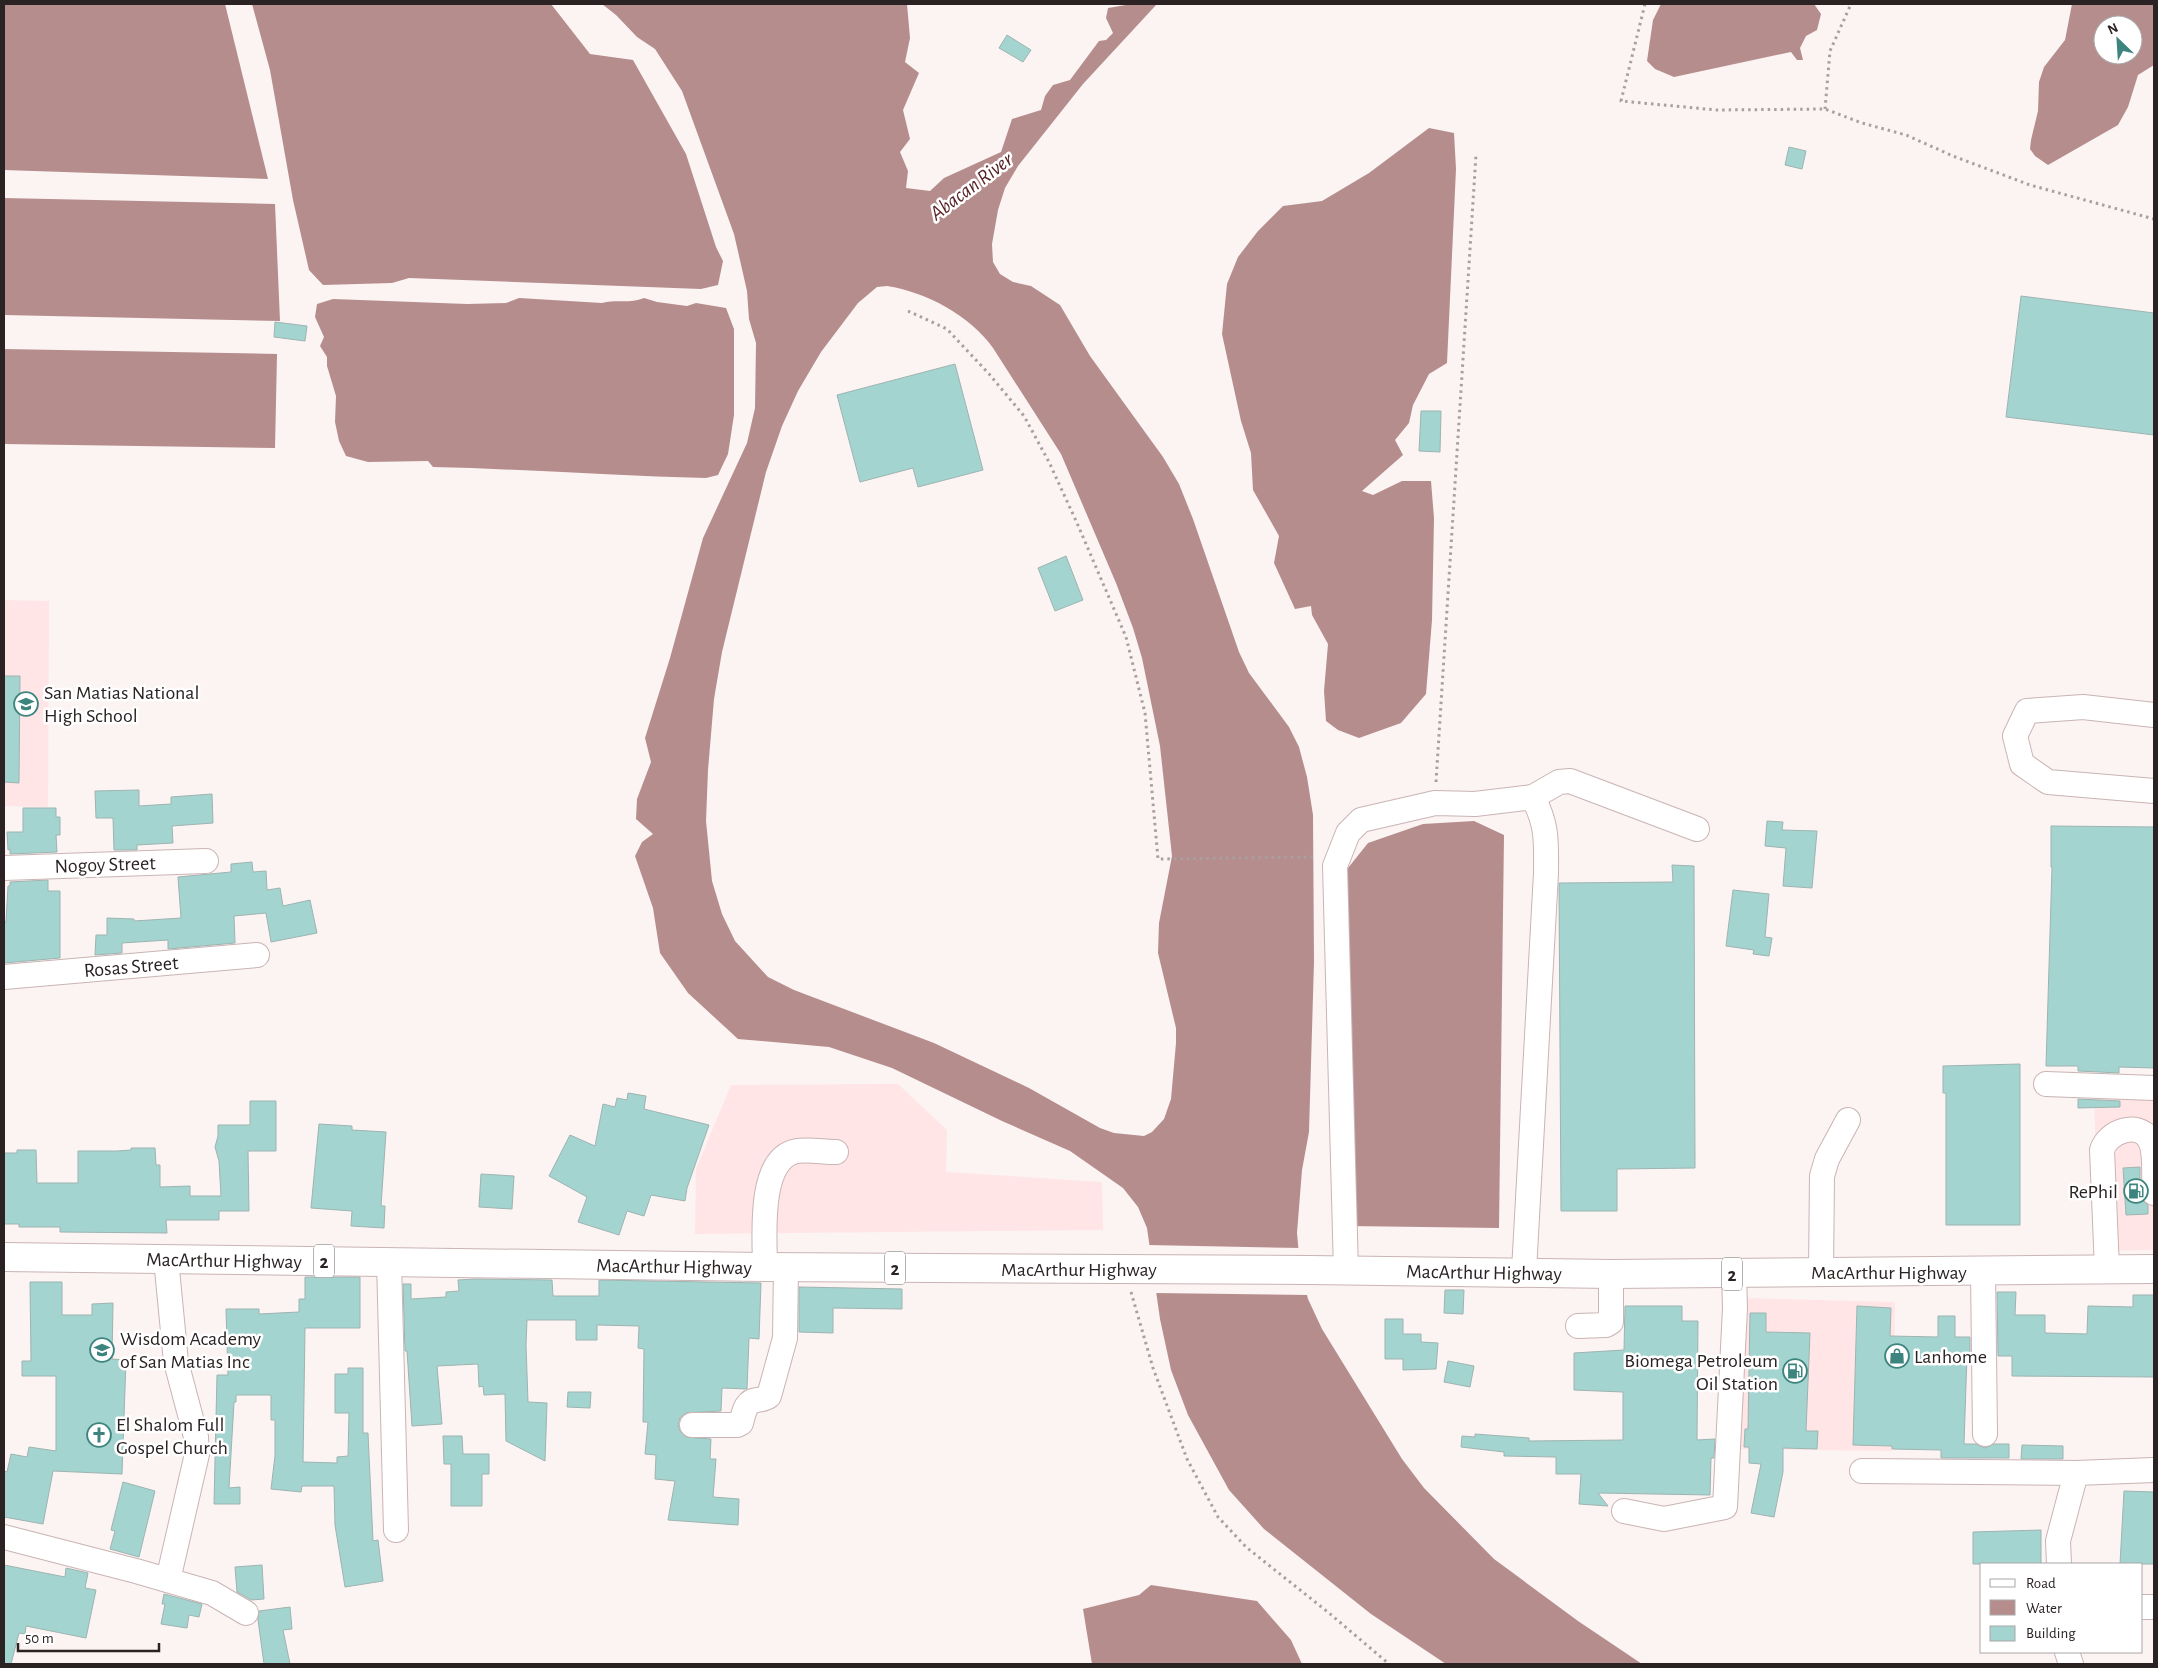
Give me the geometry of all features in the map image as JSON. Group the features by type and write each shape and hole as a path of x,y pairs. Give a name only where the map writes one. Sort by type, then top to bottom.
{"highway":[{"name":"MacArthur Highway","path":"4,1257 776,1267 1524,1271 1611,1274 2154,1269"}],"street":[{"path":"2154,715 2083,707 2026,711 2015,736 2022,764 2048,782 2154,790"},
{"path":"1346,1271 1335,866 1348,833 1361,820 1435,803 1475,804 1533,798 1559,782 1570,781 1697,829"},
{"path":"1524,1271 1546,873 1546,832 1543,817 1533,798"},
{"name":"Nogoy Street","path":"4,868 206,861"},
{"name":"Rosas Street","path":"4,977 257,955"},
{"path":"2046,1084 2154,1088"},
{"path":"1821,1273 1822,1176 1827,1159 1848,1120"},
{"path":"2107,1269 2102,1150 2105,1141 2113,1134 2130,1130 2143,1133 2149,1138 2152,1146 2154,1193"},
{"path":"692,1425 737,1425 741,1423 747,1405 751,1401 769,1396 784,1338 776,1267 765,1206 771,1178 778,1164 785,1156 796,1151 836,1152"},
{"path":"166,1259 176,1362 196,1437 197,1454 168,1580"},
{"path":"389,1262 396,1530"},
{"path":"1983,1272 1985,1434"},
{"path":"1578,1326 1606,1325 1611,1322 1611,1274"},
{"path":"1624,1511 1664,1519 1725,1507 1735,1308 1734,1274"},
{"path":"1862,1471 2076,1473 2154,1470"},
{"path":"2059,1563 2058,1541 2076,1473"},
{"path":"4,1536 212,1593 246,1613"}],"path":[{"path":"1645,4 1621,101 1718,110 1825,109 1862,124 1906,135 1953,156 2030,185 2154,219"},
{"path":"1825,109 1830,51 1851,4"},
{"path":"1435,803 1476,155"},
{"path":"908,311 947,329 960,342 1024,416 1049,462 1126,637 1145,713 1158,859 1316,858"},
{"path":"1136,1270 1153,1368 1187,1459 1218,1517 1246,1547 1390,1664"}],"shaded area":[{"name":"San Matias National High School","path":"4,600 49,601 48,807 4,806"},
{"path":"898,1084 947,1130 946,1172 1102,1182 1103,1230 695,1234 696,1169 731,1085"},
{"path":"2154,1096 2154,1250 2099,1251 2094,1098"},
{"path":"1742,1298 1895,1302 1892,1451 1737,1449"}],"water":[{"path":"4,4 225,4 268,179 4,170"},
{"path":"252,4 551,4 590,54 633,60 686,154 716,247 723,261 718,285 701,289 409,278 392,283 323,285 309,270 293,200 270,70"},
{"name":"Abacan River","path":"602,4 907,4 910,38 905,62 919,73 903,110 910,139 900,152 908,171 906,188 930,191 944,178 1001,152 1012,119 1041,110 1045,96 1053,85 1070,80 1099,41 1106,40 1113,33 1106,18 1108,8 1132,4 1157,4 1083,84 1018,166 1005,188 998,210 992,244 993,262 1000,274 1013,282 1031,286 1060,305 1090,356 1163,457 1179,484 1193,519 1239,652 1249,673 1289,727 1299,747 1307,777 1313,815 1314,962 1309,1132 1302,1170 1297,1233 1300,1266 1308,1299 1322,1329 1402,1459 1424,1488 1494,1559 1578,1621 1642,1664 1446,1664 1371,1614 1264,1529 1229,1490 1188,1415 1171,1370 1160,1319 1147,1228 1138,1207 1123,1188 1070,1151 1002,1121 892,1068 829,1047 738,1039 688,993 660,953 653,908 635,856 642,842 653,834 636,819 637,799 651,762 645,738 670,658 703,538 747,443 755,408 756,343 749,319 747,291 734,234 682,91 655,49 637,37 616,15","holes":["887,286 902,289 932,300 960,316 984,336 993,348 1061,454 1116,583 1142,658 1160,746 1172,856 1159,923 1158,953 1176,1028 1171,1099 1164,1119 1152,1132 1144,1136 1114,1133 1100,1128 1029,1088 934,1043 794,990 768,977 735,941 722,914 712,881 706,821 714,699 722,652 766,472 782,426 798,391 821,352 858,303 877,287"]},
{"path":"1661,4 1814,4 1821,14 1817,30 1806,36 1800,48 1803,60 1797,60 1791,52 1674,77 1655,69 1647,61 1653,20"},
{"path":"2072,4 2154,4 2154,65 2138,75 2128,107 2118,125 2048,165 2035,156 2030,149 2038,111 2039,82 2044,67 2065,40"},
{"path":"1429,128 1454,133 1456,169 1447,363 1429,374 1413,405 1409,423 1395,440 1403,455 1362,491 1373,495 1402,481 1431,481 1434,518 1432,620 1426,694 1401,723 1359,738 1338,730 1326,721 1324,691 1328,644 1312,615 1311,606 1295,609 1274,563 1279,536 1253,490 1251,453 1241,421 1222,334 1227,284 1238,257 1258,231 1283,206 1322,201 1369,173"},
{"path":"4,198 275,204 280,321 4,315"},
{"path":"519,298 602,303 634,301 644,298 657,302 687,306 696,303 726,308 734,329 734,415 728,454 718,475 706,478 433,467 428,461 368,462 346,456 339,441 335,422 336,396 327,366 327,357 320,346 324,337 315,317 317,304 333,299 467,304 506,303"},
{"path":"4,349 277,354 275,448 4,444"},
{"path":"1474,821 1504,835 1499,1228 1348,1226 1344,873 1368,843 1423,824"},
{"path":"1151,1585 1257,1601 1291,1640 1302,1664 1092,1664 1083,1609 1139,1595"}],"pier":[{"path":"1147,1245 1301,1248 1302,1266 1310,1295 1154,1293"}],"building":[{"path":"1007,35 1031,50 1023,62 999,48"},
{"path":"1789,147 1806,151 1802,169 1785,165"},
{"path":"2021,296 2154,313 2154,435 2006,417"},
{"path":"275,322 307,326 305,341 274,337"},
{"path":"955,364 983,470 918,487 913,468 860,482 837,395"},
{"path":"1421,411 1441,411 1440,452 1419,451"},
{"path":"1066,556 1083,600 1055,611 1038,568"},
{"path":"4,676 20,676 19,783 4,782"},
{"path":"139,790 139,806 171,804 171,797 212,794 213,823 172,826 173,843 137,845 137,850 114,850 113,818 96,818 95,791"},
{"path":"23,808 56,808 56,817 60,817 60,835 56,835 57,852 10,854 7,832 23,832"},
{"path":"1767,821 1783,822 1782,830 1817,831 1812,888 1783,886 1786,848 1765,846"},
{"path":"2051,826 2154,827 2154,1068 2119,1067 2119,1073 2078,1071 2078,1066 2046,1066 2052,867"},
{"path":"252,862 253,872 266,871 267,890 280,888 283,906 310,900 317,933 271,942 266,913 234,916 235,943 168,949 168,940 122,943 122,953 95,955 96,935 107,935 107,918 134,919 134,921 181,918 178,877 231,872 231,864"},
{"path":"1672,865 1694,866 1695,1168 1617,1169 1617,1211 1561,1211 1559,883 1673,882"},
{"path":"48,880 48,891 60,891 60,958 4,963 4,922 6,922 8,886 10,886 10,882"},
{"path":"1733,890 1769,894 1765,937 1772,938 1769,956 1753,954 1754,950 1726,946"},
{"path":"2020,1064 2020,1225 1946,1225 1946,1093 1943,1093 1943,1066"},
{"path":"628,1093 646,1096 644,1109 709,1125 687,1188 685,1201 651,1195 644,1216 627,1211 619,1235 578,1222 587,1197 549,1176 570,1135 595,1146 603,1104 615,1107 617,1098 627,1100"},
{"path":"2078,1099 2120,1101 2120,1107 2078,1108"},
{"path":"250,1101 276,1101 276,1151 248,1151 249,1211 219,1211 219,1220 166,1220 167,1233 60,1232 60,1227 19,1227 19,1224 4,1224 4,1153 17,1153 17,1150 36,1150 37,1183 78,1183 78,1151 117,1151 131,1150 131,1148 155,1148 156,1165 160,1165 160,1187 190,1186 190,1196 221,1196 219,1161 215,1147 218,1125 250,1125"},
{"path":"319,1124 352,1126 352,1130 386,1132 381,1206 385,1206 384,1228 351,1226 352,1211 311,1208"},
{"name":"RePhil","path":"2140,1167 2140,1193 2142,1200 2148,1205 2148,1214 2126,1215 2123,1168"},
{"path":"481,1174 514,1176 512,1209 479,1207"},
{"path":"305,1277 360,1277 360,1328 305,1328 303,1462 337,1463 337,1457 348,1456 349,1413 335,1413 335,1374 348,1374 348,1368 363,1368 363,1433 368,1433 373,1541 378,1540 383,1581 345,1587 335,1525 334,1486 302,1486 301,1492 271,1489 275,1456 275,1420 271,1420 271,1395 236,1395 229,1488 240,1487 240,1504 214,1504 217,1375 228,1375 226,1309 259,1309 259,1314 299,1312 299,1299 305,1299"},
{"path":"458,1280 552,1280 553,1296 599,1296 599,1280 761,1283 759,1339 749,1338 747,1389 722,1388 721,1411 686,1413 680,1418 678,1425 680,1431 686,1437 711,1439 710,1459 716,1459 713,1497 739,1499 738,1525 668,1520 675,1481 655,1479 656,1455 645,1454 648,1422 643,1422 644,1349 638,1348 639,1326 597,1325 597,1340 576,1340 576,1320 527,1320 528,1402 547,1403 545,1461 506,1441 505,1394 484,1395 483,1386 479,1387 478,1364 437,1366 442,1424 412,1426 407,1351 405,1351 403,1284 411,1284 411,1299 446,1297 446,1292 459,1291"},
{"path":"30,1282 62,1282 62,1315 92,1315 92,1304 113,1303 112,1359 126,1360 122,1474 53,1471 43,1524 4,1517 4,1471 7,1472 11,1454 27,1457 29,1447 56,1451 56,1376 22,1376 22,1361 31,1361"},
{"path":"799,1287 902,1289 902,1309 833,1308 833,1333 799,1332"},
{"path":"1445,1290 1464,1290 1463,1314 1444,1313"},
{"path":"1997,1292 2016,1292 2015,1315 2045,1315 2045,1333 2087,1334 2088,1306 2133,1307 2133,1295 2154,1295 2154,1377 2012,1376 2012,1356 1998,1356"},
{"path":"1625,1306 1682,1306 1682,1321 1698,1321 1697,1440 1715,1439 1714,1458 1711,1458 1710,1495 1598,1493 1608,1506 1579,1504 1581,1474 1556,1474 1556,1457 1504,1456 1504,1452 1461,1447 1462,1436 1475,1437 1475,1434 1529,1438 1529,1441 1623,1440 1623,1392 1574,1390 1574,1353 1624,1350"},
{"path":"1857,1306 1891,1308 1890,1336 1938,1337 1938,1316 1955,1316 1955,1337 1970,1337 1970,1355 1967,1355 1964,1444 1976,1444 1985,1448 1994,1444 2009,1444 2009,1458 1941,1458 1941,1450 1892,1449 1892,1446 1853,1445"},
{"path":"1750,1313 1766,1313 1766,1332 1810,1333 1806,1431 1818,1431 1817,1449 1783,1448 1783,1472 1774,1517 1751,1513 1761,1464 1749,1463 1749,1447 1744,1447 1745,1429 1748,1429"},
{"path":"1385,1319 1403,1319 1403,1334 1421,1334 1421,1342 1438,1343 1436,1369 1403,1370 1403,1359 1385,1359"},
{"path":"1448,1361 1474,1366 1470,1387 1444,1382"},
{"path":"568,1392 591,1392 590,1408 567,1407"},
{"path":"443,1436 462,1436 463,1454 489,1454 489,1474 482,1474 482,1506 451,1506 451,1464 444,1464"},
{"path":"2022,1445 2063,1446 2063,1459 2021,1459"},
{"path":"123,1482 155,1491 139,1557 110,1549 115,1531 111,1530"},
{"path":"2124,1491 2154,1492 2154,1564 2120,1563"},
{"path":"2041,1530 2041,1563 1973,1564 1973,1532"},
{"path":"4,1565 65,1577 66,1568 88,1573 85,1588 96,1590 86,1638 26,1626 25,1634 19,1633 11,1664 4,1664"},
{"path":"262,1565 264,1599 251,1600 237,1592 235,1567"},
{"path":"164,1594 202,1604 199,1617 189,1615 187,1628 161,1624 165,1604 162,1604"},
{"path":"290,1607 292,1629 283,1630 290,1664 264,1664 258,1620 259,1611"}],"place":[{"name":"San Matias National High School","path":"26,704"},
{"name":"RePhil","path":"2136,1191"},
{"name":"Wisdom Academy of San Matias Inc","path":"102,1350"},
{"name":"Lanhome","path":"1897,1356"},
{"name":"Biomega Petroleum Oil Station","path":"1795,1371"},
{"name":"El Shalom Full Gospel Church","path":"99,1435"}]}
